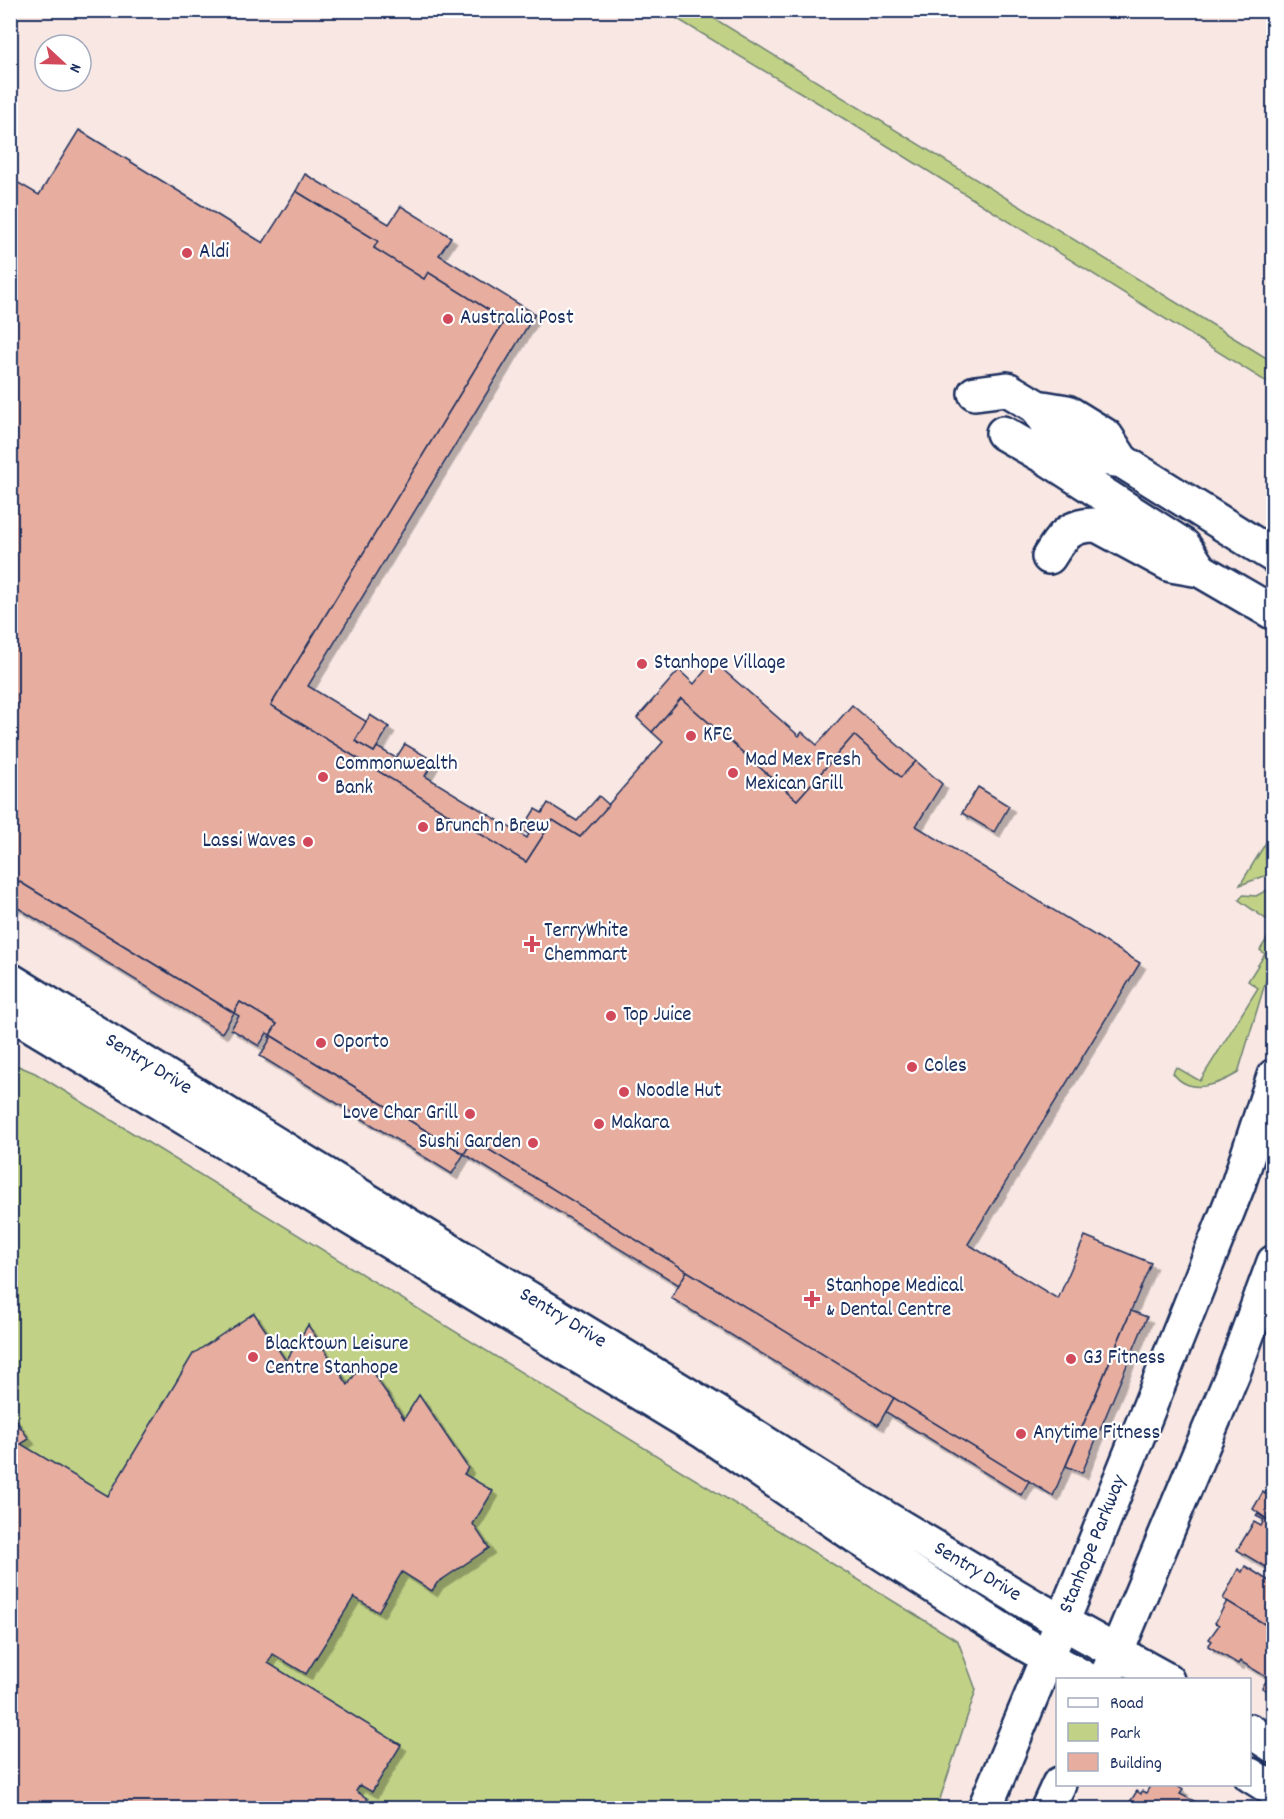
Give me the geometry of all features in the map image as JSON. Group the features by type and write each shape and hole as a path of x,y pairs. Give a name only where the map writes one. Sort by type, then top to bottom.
{"street":[{"path":"975,393 1007,388 1037,407 1052,433 1092,458 1122,461 1274,556"},
{"path":"1003,433 1050,460 1184,546 1200,570"},
{"path":"1049,556 1061,538 1070,531 1083,524 1097,525 1171,565 1200,570 1274,613"},
{"name":"Sentry Drive","path":"10,980 364,1200 697,1401 847,1495 1063,1622 1111,1665 1160,1678"},
{"name":"Sentry Drive","path":"10,1012 704,1432 857,1537 1016,1639 1085,1678"},
{"name":"Stanhope Parkway","path":"985,1809 1063,1622 1234,1196 1274,1076"},
{"path":"1111,1665 1233,1373 1274,1262"},
{"path":"1251,1732 1274,1746"},
{"path":"1251,1776 1274,1790"},
{"path":"1048,1809 1059,1786"}],"green space":[{"path":"664,11 702,11 1273,362 1273,386 830,110"},
{"path":"1273,831 1273,873 1240,885"},
{"path":"1273,887 1273,924 1239,900 1243,895 1256,896"},
{"path":"1273,929 1273,957 1238,1073 1204,1086 1187,1084 1180,1080 1173,1073 1176,1067 1200,1081 1258,988 1248,981 1265,954 1260,950"},
{"name":"Blacktown Leisure Centre Stanhope","path":"11,1063 35,1073 958,1641 976,1690 937,1808 11,1808"}],"building":[{"path":"79,130 263,243 296,191 378,241 374,248 424,279 428,272 505,320 271,705 526,862 553,820 580,837 663,742 652,732 681,698 797,800 854,735 901,777 916,761 942,784 916,826 1140,963 968,1244 1058,1299 1085,1236 1151,1263 1053,1496 473,1140 464,1154 270,1035 277,1024 240,1002 234,1013 10,876 10,178 39,195"},
{"path":"305,174 389,224 401,206 451,237 439,255 535,314 308,686 367,722 355,741 374,752 377,747 396,758 405,744 434,761 425,776 527,838 529,834 522,830 535,809 542,813 548,803 577,821 599,796 609,805 580,837 553,820 526,862 271,705 505,320 428,272 424,279 374,248 378,241 296,191"},
{"path":"713,661 799,736 802,732 817,745 852,705 916,761 901,777 854,735 797,800 681,698 652,732 637,718 679,670 694,684"},
{"path":"370,715 389,727 374,752 355,741"},
{"path":"978,787 1009,806 994,832 962,813"},
{"path":"10,876 234,1013 222,1033 10,903"},
{"path":"240,1002 277,1024 270,1035 267,1033 259,1046 231,1029 239,1016 234,1013"},
{"path":"270,1035 464,1154 452,1174 260,1056 271,1038"},
{"path":"473,1140 687,1271 679,1285 464,1154"},
{"path":"687,1271 894,1398 878,1425 671,1298"},
{"path":"1131,1311 1147,1317 1082,1473 1066,1466"},
{"path":"254,1313 286,1361 308,1325 348,1385 364,1360 404,1419 419,1395 468,1468 464,1474 493,1491 473,1524 489,1548 437,1583 432,1591 402,1572 378,1612 354,1597 306,1674 273,1654 268,1663 401,1745 372,1792 360,1785 356,1791 368,1799 362,1808 10,1808 10,1412 29,1439 21,1444 108,1496 193,1354"},
{"path":"894,1398 1029,1481 1021,1495 886,1412"},
{"path":"1274,1481 1274,1524 1253,1509"},
{"path":"1258,1514 1274,1524 1274,1572 1237,1550 1254,1522 1261,1526 1264,1520 1256,1516"},
{"path":"1245,1566 1274,1584 1274,1630 1223,1599 1238,1569 1242,1572"},
{"path":"1227,1601 1274,1630 1274,1695 1262,1688 1268,1678 1240,1661 1238,1664 1208,1646 1212,1641 1209,1639 1219,1625 1215,1623"},
{"path":"1150,1786 1177,1786 1183,1790 1180,1794 1208,1808 1126,1808 1137,1791 1141,1794 1142,1791 1146,1793"}],"place":[{"name":"Aldi","path":"187,253"},
{"name":"Australia Post","path":"448,319"},
{"name":"Stanhope Village","path":"642,664"},
{"name":"KFC","path":"691,736"},
{"name":"Mad Mex Fresh Mexican Grill","path":"733,773"},
{"name":"Commonwealth Bank","path":"323,777"},
{"name":"Brunch n Brew","path":"423,827"},
{"name":"Lassi Waves","path":"308,842"},
{"name":"TerryWhite Chemmart","path":"532,944"},
{"name":"Top Juice","path":"611,1016"},
{"name":"Oporto","path":"321,1043"},
{"name":"Coles","path":"912,1067"},
{"name":"Noodle Hut","path":"624,1092"},
{"name":"Love Char Grill","path":"470,1114"},
{"name":"Makara","path":"599,1124"},
{"name":"Sushi Garden","path":"533,1143"},
{"name":"Stanhope Medical & Dental Centre","path":"812,1299"},
{"name":"Blacktown Leisure Centre Stanhope","path":"253,1357"},
{"name":"G3 Fitness","path":"1071,1359"},
{"name":"Anytime Fitness","path":"1021,1434"}]}
